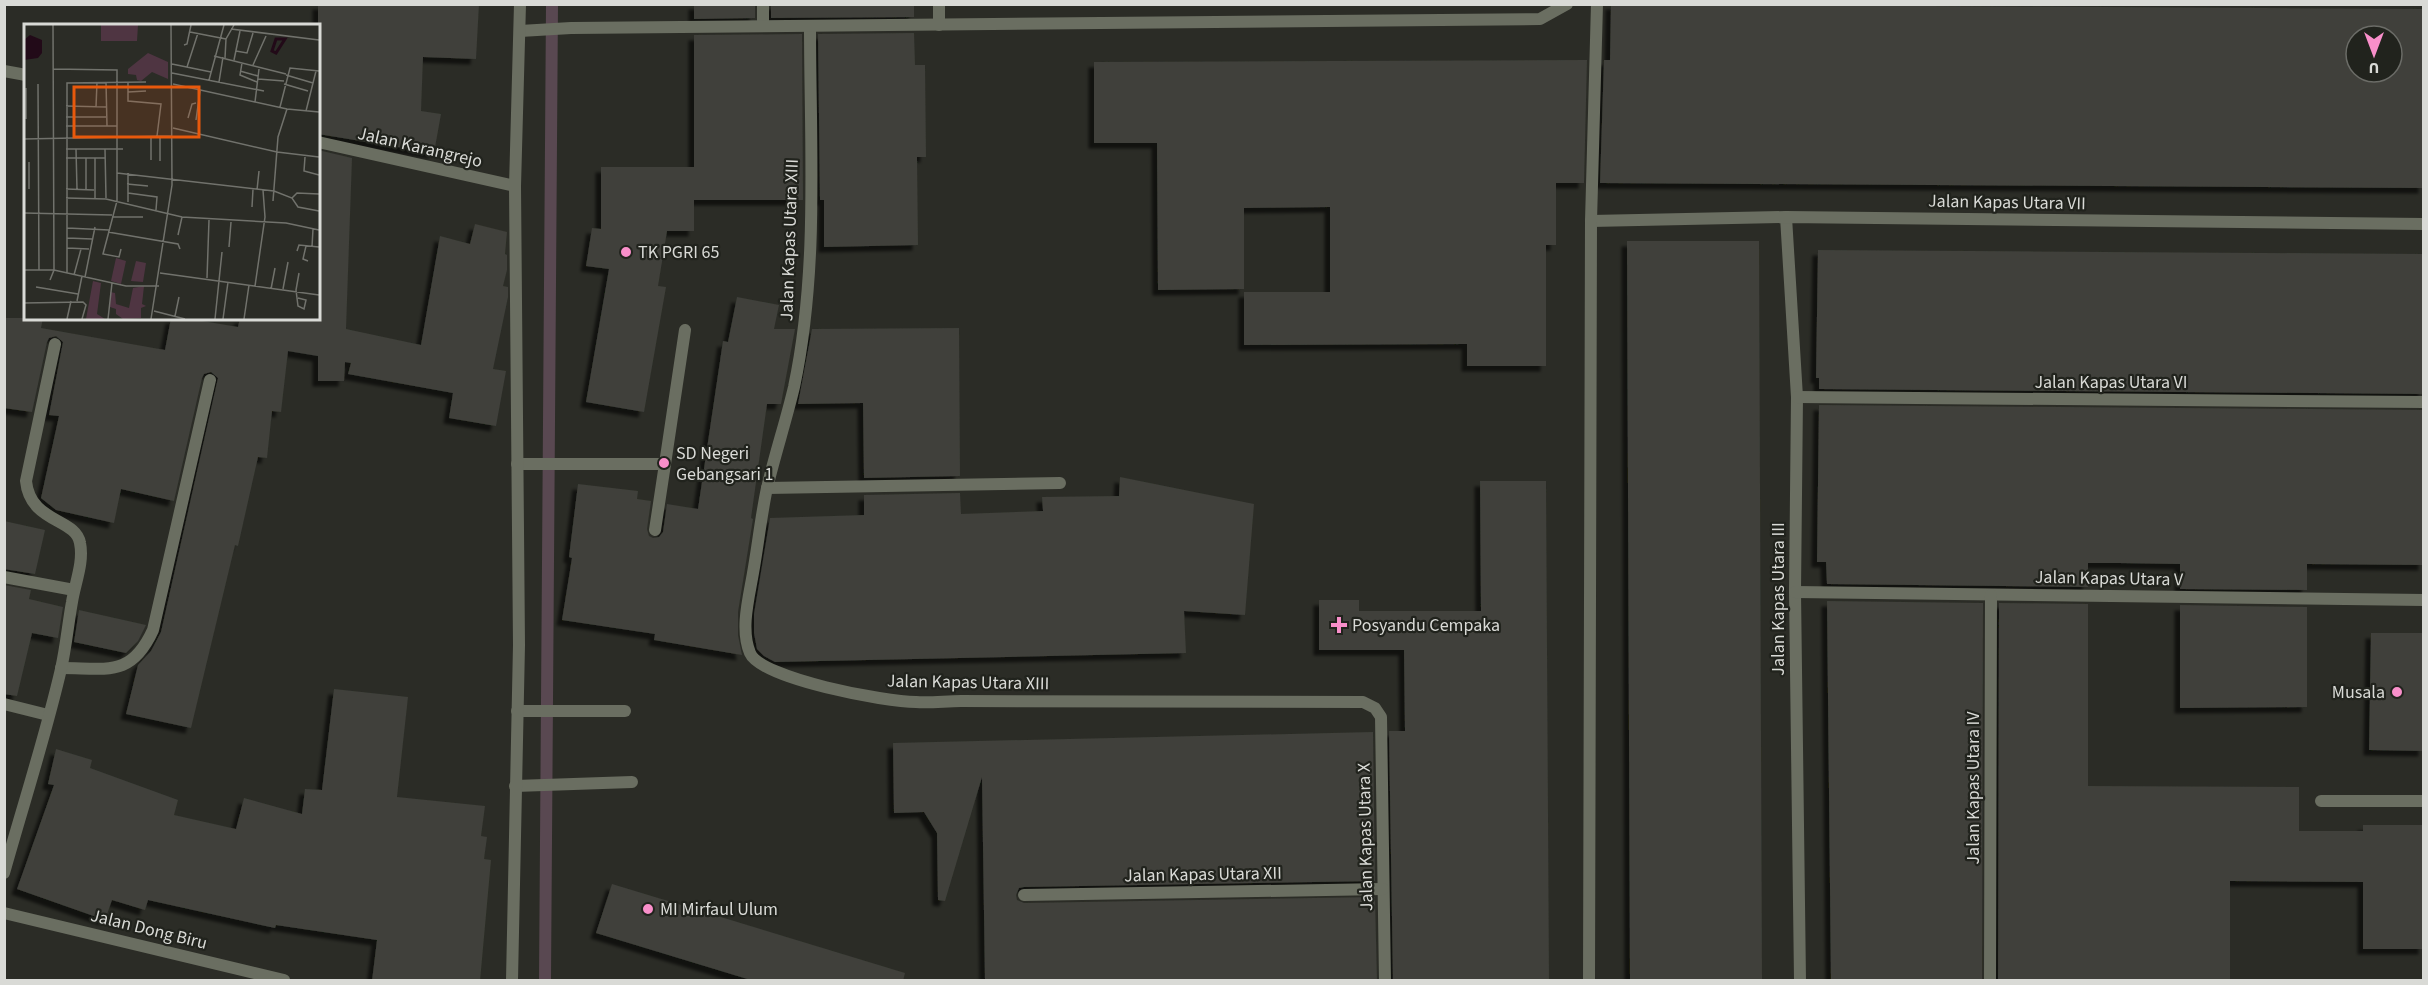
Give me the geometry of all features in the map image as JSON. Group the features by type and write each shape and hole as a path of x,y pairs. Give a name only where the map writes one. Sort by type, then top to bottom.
{"street":[{"path":"512,981 519,645 515,186 520,4"},
{"path":"763,4 764,26"},
{"path":"939,4 939,25"},
{"path":"520,31 571,28 1540,19 1567,4"},
{"path":"1589,981 1591,221 1597,4"},
{"name":"Jalan Kapas Utara XIII","path":"810,26 810,244 804,326 794,387 767,488 747,609 746,636 750,654 758,664 777,673 867,697 915,702 1363,702"},
{"path":"4,71 24,75"},
{"name":"Jalan Karangrejo","path":"320,142 515,186"},
{"name":"Jalan Kapas Utara VII","path":"1591,221 1786,217 2424,224"},
{"name":"Jalan Kapas Utara III","path":"1786,217 1797,397 1795,592 1800,981"},
{"path":"655,530 685,330"},
{"path":"4,873 61,668 81,553 78,535 41,512 27,493 26,482 55,344"},
{"path":"61,668 110,668 131,663 144,649 153,630 210,380"},
{"name":"Jalan Kapas Utara VI","path":"1797,397 2424,402"},
{"path":"517,464 665,464"},
{"path":"767,488 1060,483"},
{"path":"4,577 74,590"},
{"name":"Jalan Kapas Utara V","path":"1795,592 2424,600"},
{"name":"Jalan Kapas Utara IV","path":"1990,981 1991,595"},
{"name":"Jalan Kapas Utara X","path":"1363,702 1375,708 1381,717 1385,981"},
{"path":"4,704 48,715"},
{"path":"517,711 626,711"},
{"path":"515,786 632,782"},
{"path":"2321,801 2424,801"},
{"name":"Jalan Kapas Utara XII","path":"1024,895 1383,889"},
{"name":"Jalan Dong Biru","path":"4,913 284,981"}],"building":[{"path":"318,4 479,4 476,59 423,57 421,111 441,114 434,153 320,134 320,24 318,24"},
{"path":"694,4 755,4 755,18 694,19"},
{"path":"771,4 914,4 914,17 771,18"},
{"path":"1611,4 2424,9 2424,188 1600,183 1604,60 1610,60"},
{"path":"914,33 915,65 925,65 926,157 917,157 918,245 824,247 824,200 820,200 818,34"},
{"path":"802,34 803,200 694,200 694,231 667,231 658,286 666,287 644,412 586,402 609,269 586,266 592,228 601,229 601,167 694,167 694,35"},
{"path":"1587,60 1584,183 1556,183 1556,245 1546,245 1546,366 1467,366 1467,344 1244,345 1244,292 1330,292 1330,207 1244,208 1244,289 1158,290 1157,143 1094,143 1094,62"},
{"path":"320,150 352,158 346,329 421,345 440,236 470,244 475,224 507,232 505,254 507,255 507,270 503,286 508,287 508,297 493,369 506,371 496,426 449,418 453,393 348,374 351,363 345,362 344,381 318,381 318,356 288,351 281,412 272,411 267,458 258,457 238,546 235,545 191,728 126,714 138,665 151,651 161,632 218,378 211,372 204,374 202,378 174,501 121,489 114,523 56,510 41,498 59,416 49,415 63,342 56,336 49,338 47,342 32,412 4,408 4,318 43,320 41,328 165,350 171,320 197,320 238,327 240,320 320,320"},
{"path":"1627,241 1759,241 1762,981 1630,981"},
{"path":"1818,250 2424,254 2424,394 1819,389 1819,378 1816,378"},
{"path":"737,297 779,305 774,329 795,329 781,404 767,404 751,518 753,519 738,612 738,635 742,655 654,640 655,634 562,620 572,558 569,557 578,484 638,491 637,499 651,501 647,529 649,536 653,538 659,537 663,532 667,504 698,509 723,341 728,342"},
{"path":"959,328 960,476 864,478 863,403 798,404 812,329"},
{"path":"1819,405 2424,410 2424,565 2307,564 2307,590 2180,589 2180,564 2118,563 2088,563 2088,587 1827,584 1826,562 1817,562"},
{"path":"1120,477 1254,504 1245,615 1184,611 1186,653 775,662 757,649 754,614 770,518 864,515 864,495 960,493 961,514 1043,511 1042,497 1119,496"},
{"path":"1480,481 1546,481 1549,981 1393,981 1389,731 1405,731 1404,650 1319,650 1319,600 1359,600 1359,611 1481,611"},
{"path":"4,521 45,530 35,574 4,569"},
{"path":"4,585 31,590 29,599 63,607 58,638 32,633 17,696 4,694"},
{"path":"1827,601 1983,603 1982,981 1831,981"},
{"path":"1999,603 2088,604 2088,786 2299,787 2299,831 2363,831 2363,825 2424,825 2424,949 2363,949 2363,882 2230,881 2230,981 1998,981"},
{"path":"2180,605 2307,607 2307,707 2180,708"},
{"path":"79,610 146,625 138,641 126,653 74,642"},
{"name":"Musala","path":"2371,633 2424,633 2424,751 2369,750"},
{"path":"334,689 408,697 397,797 485,806 481,836 487,837 484,859 491,860 480,981 372,981 377,940 276,925 275,928 148,900 145,910 112,900 105,920 17,889 54,785 48,784 56,749 92,760 90,768 178,800 174,815 236,829 244,798 302,814 305,789 322,790"},
{"path":"1373,732 1375,881 1024,887 1019,888 1016,895 1017,900 1024,903 1375,897 1377,981 985,981 982,777 945,901 938,900 937,833 924,812 894,813 893,743"},
{"name":"MI Mirfaul Ulum","path":"612,884 905,973 903,981 754,981 596,933"}],"waterway":[{"path":"545,980 552,4"}],"place":[{"name":"TK PGRI 65","path":"626,252"},
{"name":"SD Negeri Gebangsari 1","path":"664,463"},
{"name":"Posyandu Cempaka","path":"1339,625"},
{"name":"Musala","path":"2397,692"},
{"name":"MI Mirfaul Ulum","path":"648,909"}]}
